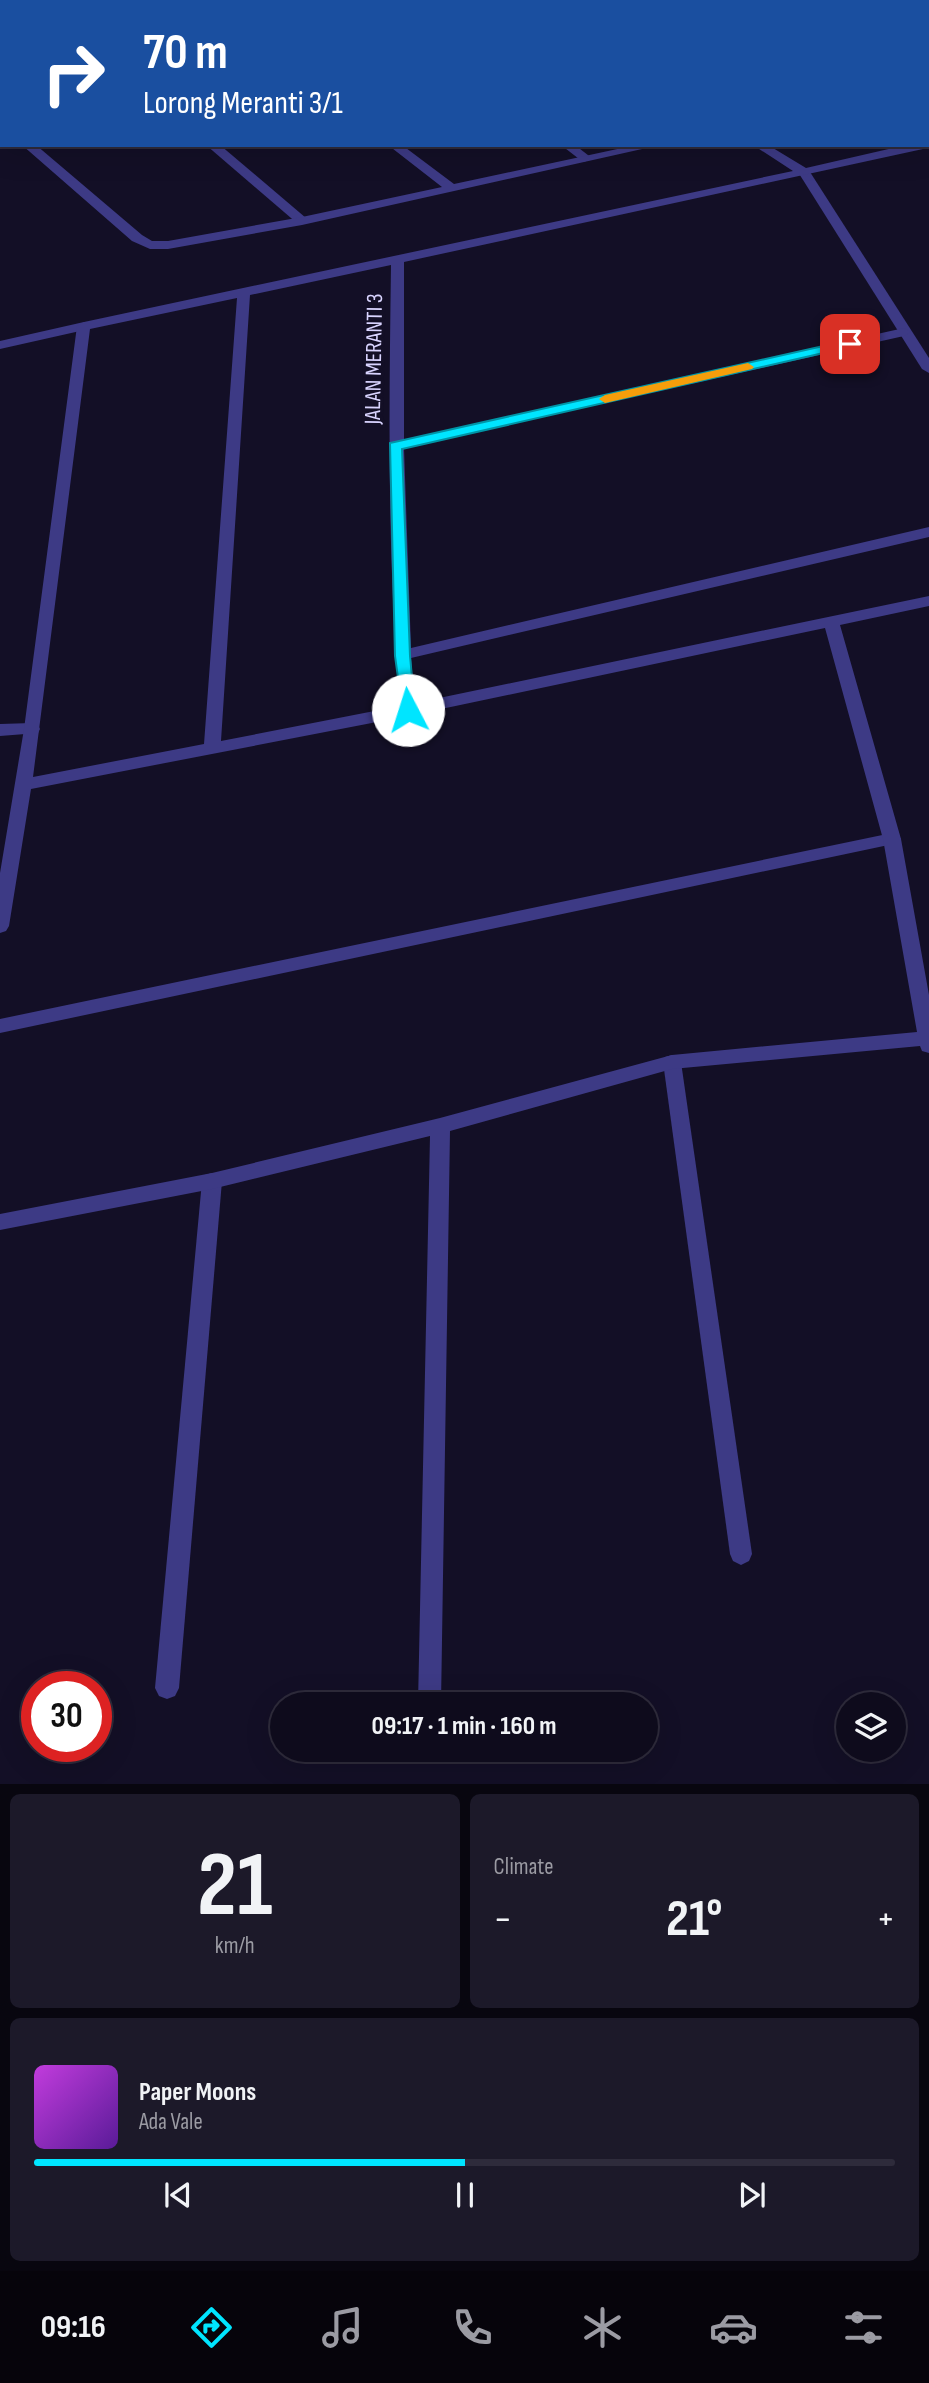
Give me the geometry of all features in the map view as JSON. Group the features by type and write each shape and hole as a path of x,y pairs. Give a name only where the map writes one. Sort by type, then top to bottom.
{"street":[{"path":"30,147 137,239 150,245 168,245 302,221 644,147"},
{"path":"214,147 302,221"},
{"path":"397,147 452,189"},
{"path":"570,147 587,159"},
{"path":"762,147 804,172 929,369"},
{"path":"0,345 918,147"},
{"name":"JALAN MERANTI 3","path":"398,260 395,446 403,656 408,710"},
{"path":"212,748 244,291"},
{"path":"0,926 32,729 84,326"},
{"path":"395,446 904,332"},
{"path":"403,656 929,532"},
{"path":"23,785 408,710 929,601"},
{"path":"0,1222 212,1181 440,1126 672,1062 928,1042 892,839 831,621"},
{"path":"0,730 32,729"},
{"path":"0,1026 892,839"},
{"path":"672,1062 741,1554"},
{"path":"429,1692 440,1126"},
{"path":"167,1688 212,1181"}],"slow traffic":[{"path":"605,399 748,367"}],"route":[{"path":"408,710 403,656 395,446 850,344"}]}
